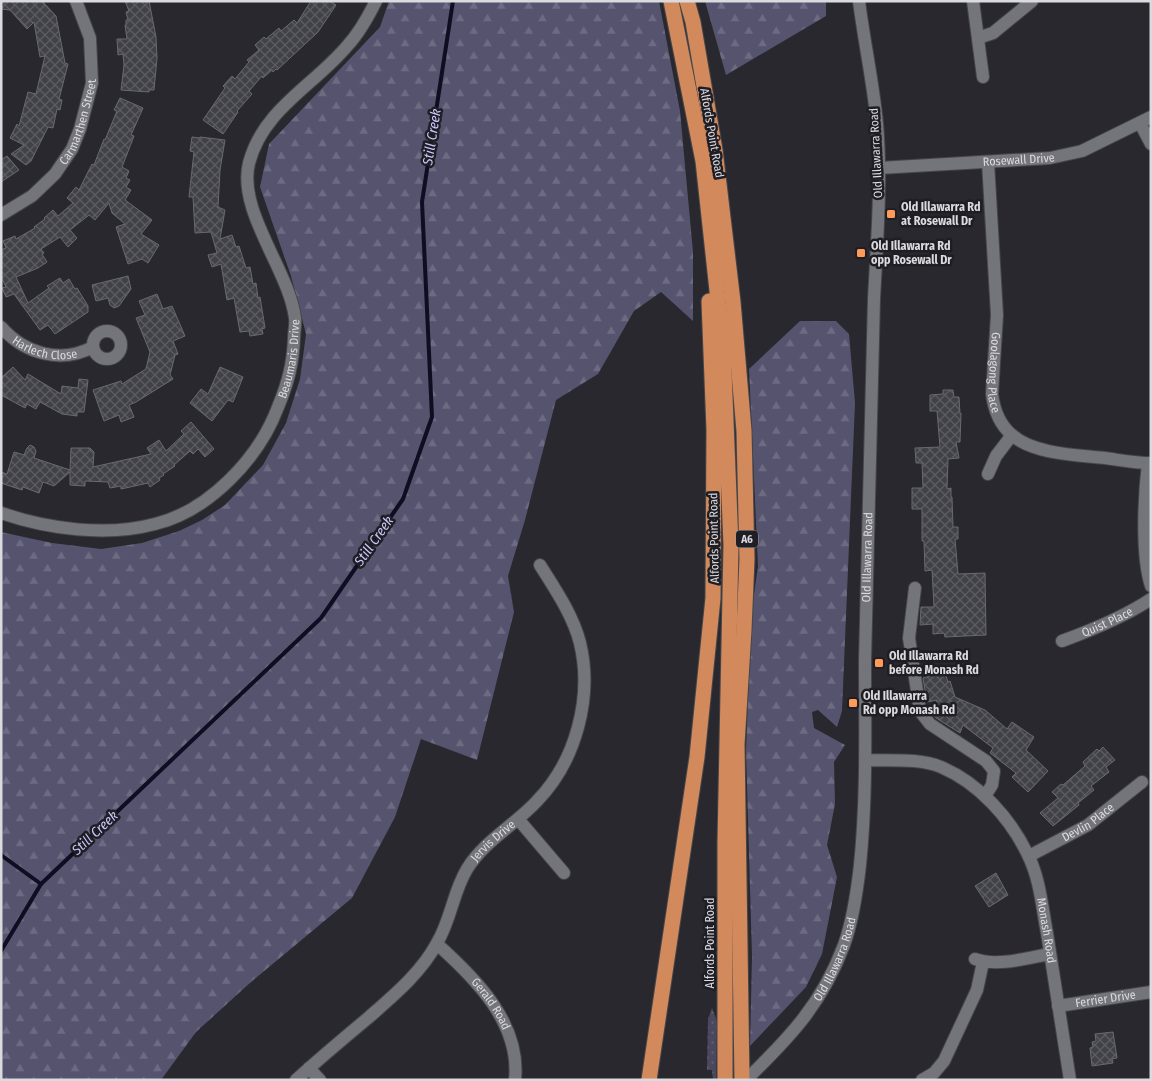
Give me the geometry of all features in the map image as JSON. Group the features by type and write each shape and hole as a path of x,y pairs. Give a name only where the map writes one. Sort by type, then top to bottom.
{"highway":[{"name":"Alfords Point Road","path":"671,1 703,161 723,346 731,545 725,843 725,1080"},
{"name":"Alfords Point Road","path":"687,1 693,22 715,150 733,302 744,431 747,559 737,744 742,1080"},
{"name":"A6","path":"649,1080 698,757 713,598 714,430 707,269 711,241"}],"street":[{"name":"Carmarthen Street","path":"1,216 32,196 55,174 72,148 80,129 92,83 90,38 76,1"},
{"name":"Beaumaris Drive","path":"1,513 25,521 80,529 123,530 156,524 205,500 233,477 253,454 271,427 293,364 295,318 290,298 254,211 247,188 249,164 257,142 267,125 281,109 348,46 364,25 376,1"},
{"name":"Old Illawarra Road","path":"746,1080 780,1046 811,1010 827,984 844,943 857,887 862,840 866,760 865,660 879,168 877,122 859,1"},
{"path":"973,1 983,77"},
{"path":"978,38 993,32 1032,1"},
{"name":"Rosewall Drive","path":"879,168 1050,158 1074,153 1096,145 1145,120"},
{"path":"1145,120 1151,144"},
{"name":"Goolagong Place","path":"988,162 997,315 992,394 997,416 1012,435 1029,445 1048,450 1149,464"},
{"name":"Harlech Close","path":"1,327 25,347 42,354 62,356 81,353 93,347"},
{"path":"988,474 996,456 1012,435"},
{"path":"1149,464 1146,483 1145,559 1151,586"},
{"name":"Jervis Drive","path":"296,1080 395,994 418,971 437,944 449,918 466,870 479,853 538,801 554,780 571,748 582,711 584,676 580,642 568,611 540,565"},
{"path":"914,588 909,638 920,711 930,724 986,761 994,771 992,785 985,796"},
{"name":"Quist Place","path":"1062,641 1082,634 1139,607 1151,599"},
{"name":"Monash Road","path":"866,760 921,762 941,767 959,777 985,796 1004,818 1029,856 1041,898 1070,1080"},
{"name":"Devlin Place","path":"1029,856 1088,825 1142,782"},
{"path":"518,819 564,873"},
{"name":"Gerald Road","path":"437,944 482,989 502,1018 513,1046 515,1080"},
{"path":"922,1080 934,1073 944,1062 977,990 979,961 1008,961 1050,954"},
{"name":"Ferrier Drive","path":"1058,1006 1151,992"},
{"path":"309,1068 320,1080"}],"shaded area":[{"path":"712,1008 717,1021 716,1080 713,1080 712,1070 707,1070 708,1019"}],"green space":[{"path":"389,1 659,1 680,111 693,252 693,321 661,292 634,311 598,374 556,400 525,520 508,576 514,612 477,760 421,739 395,817 352,898 251,982 196,1032 161,1080 1,1080 1,532 52,543 101,549 142,543 179,531 202,520 225,505 263,465 286,423 300,379 306,334 291,276 260,187 269,144 380,27"},
{"path":"705,1 826,1 826,16 726,75"},
{"path":"800,321 836,321 849,334 855,403 842,711 837,727 818,710 812,712 814,728 845,745 834,762 835,804 827,845 837,877 822,954 806,987 750,1046 752,956 746,751 751,616 758,566 749,369"}],"building":[{"path":"1,1 42,1 56,16 65,63 68,64 59,99 62,100 60,110 57,109 53,128 48,127 31,161 26,165 11,154 24,145 10,138 17,124 19,126 28,92 36,94 45,56 40,57 34,22 27,29 10,10 1,9"},
{"path":"125,1 149,1 156,37 157,58 154,90 149,90 149,92 121,90 124,65 123,54 118,55 117,39 127,39 125,25 126,20 128,20 126,12 129,11"},
{"path":"311,1 329,1 336,5 318,32 277,70 273,72 272,70 263,78 262,76 249,91 252,94 237,111 223,134 203,120 225,88 223,86 232,76 235,79 249,62 247,60 259,50 255,45 279,28 281,31 294,20 297,23"},
{"path":"120,98 143,108 131,135 134,136 122,167 129,171 126,178 130,180 126,187 131,190 125,200 152,220 141,234 159,245 148,263 142,259 128,264 116,227 125,224 112,213 109,203 95,220 89,215 70,230 77,238 68,247 60,237 41,249 47,262 16,277 28,303 49,288 47,286 60,278 63,283 69,279 88,306 88,312 55,334 48,325 40,330 14,294 6,297 2,288 6,287 1,277 1,250 6,248 3,241 15,236 16,239 35,228 53,210 58,216 73,203 67,198 76,187 79,190 92,164 94,165 117,111 114,110"},
{"path":"192,137 225,140 220,170 218,207 225,210 220,239 232,235 236,247 239,246 246,268 250,267 253,284 256,283 258,298 260,297 265,328 262,329 263,334 250,336 249,331 240,332 234,298 227,300 221,264 212,267 208,255 217,253 211,232 195,233 193,197 189,197 194,152 190,151"},
{"path":"7,156 19,170 1,182 1,160"},
{"path":"128,276 131,289 119,306 114,308 110,305 108,298 96,301 92,285"},
{"path":"157,294 163,309 172,306 185,336 173,341 178,354 175,355 170,375 173,379 129,405 134,417 121,422 119,415 104,421 93,390 121,381 122,384 146,369 150,352 136,318 145,315 139,301"},
{"path":"13,367 25,380 28,374 61,394 62,386 78,388 79,379 88,380 84,412 77,412 77,416 62,414 40,402 36,409 27,404 25,408 1,395 1,378"},
{"path":"220,367 243,377 233,402 228,400 212,421 190,403 201,389 208,394"},
{"path":"943,390 953,390 954,397 959,397 961,413 960,442 956,442 959,458 948,459 947,489 951,488 953,527 958,527 958,539 955,539 958,574 985,573 986,635 945,637 944,633 933,634 933,624 920,625 921,607 934,607 932,570 925,571 924,541 922,541 922,509 912,509 912,488 923,488 922,463 916,463 915,448 940,447 937,411 930,411 930,395 943,394"},
{"path":"191,422 214,449 205,457 198,449 193,454 190,451 150,487 148,483 121,489 121,486 110,488 108,482 85,481 85,486 70,485 70,472 54,486 43,482 39,493 23,487 22,490 1,483 1,472 7,474 14,452 24,455 30,445 36,451 34,458 70,470 71,448 90,448 94,452 93,467 151,454 147,448 159,440 166,451 184,434 181,431"},
{"path":"944,670 955,697 985,710 1007,729 1012,722 1034,737 1026,750 1048,771 1028,792 1012,777 1016,773 990,753 993,748 963,725 960,733 936,718 932,713 937,700 927,702 923,678 933,675 932,671"},
{"path":"1103,747 1115,760 1106,767 1109,772 1091,786 1094,790 1078,803 1079,805 1053,826 1040,813 1058,798 1052,792 1085,766 1083,762 1097,749 1099,751"},
{"path":"996,873 1008,895 989,907 975,886"},
{"path":"1113,1032 1117,1058 1112,1059 1113,1063 1092,1066 1090,1048 1093,1047 1092,1042 1096,1041 1095,1034"}],"waterway":[{"name":"Still Creek","path":"1,951 41,884 321,618 403,499 432,417 422,202 453,1"},
{"path":"1,855 41,884"}],"place":[{"name":"Old Illawarra Rd at Rosewall Dr","path":"891,214"},
{"name":"Old Illawarra Rd opp Rosewall Dr","path":"861,253"},
{"name":"Old Illawarra Rd before Monash Rd","path":"879,663"},
{"name":"Old Illawarra Rd opp Monash Rd","path":"853,703"}]}
